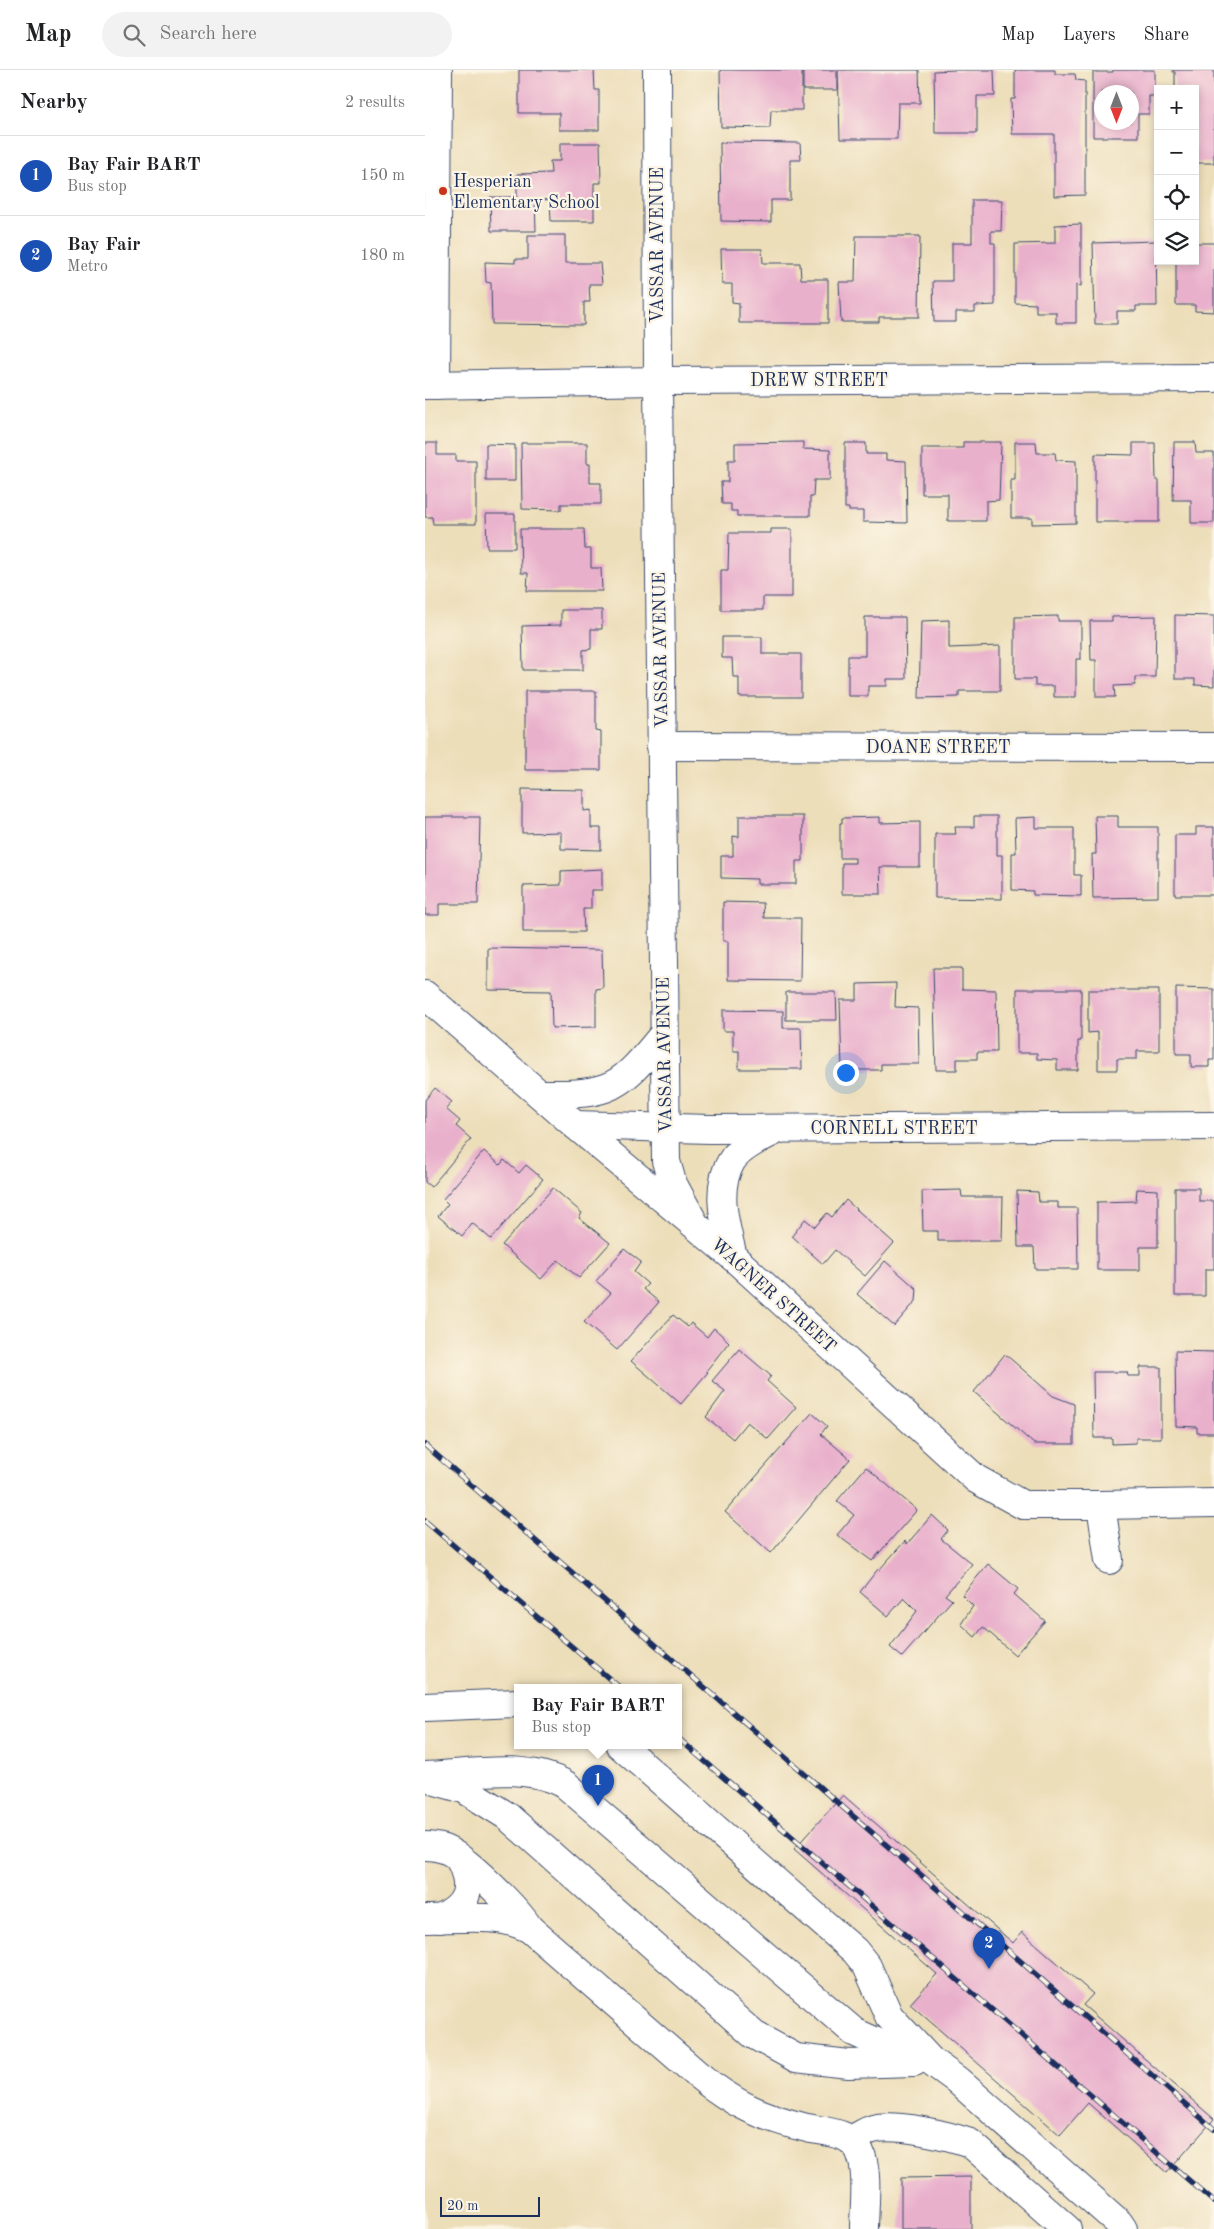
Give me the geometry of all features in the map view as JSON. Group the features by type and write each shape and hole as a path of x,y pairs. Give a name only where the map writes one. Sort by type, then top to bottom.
{"street":[{"path":"430,385 432,184 438,70"},
{"name":"VASSAR AVENUE","path":"657,70 661,746 666,1161 682,1202 694,1223"},
{"name":"DREW STREET","path":"430,385 658,381 1214,378"},
{"name":"DOANE STREET","path":"661,746 1214,747"},
{"name":"WAGNER STREET","path":"425,995 575,1125 733,1257 975,1480 1023,1505 1214,1503"},
{"path":"540,1094 589,1092 607,1088 626,1075 664,1034"},
{"name":"CORNELL STREET","path":"575,1125 665,1128 1214,1126"},
{"path":"733,1257 723,1212 723,1187 731,1161 752,1142 780,1128"},
{"path":"1101,1504 1109,1560"},
{"path":"425,1707 514,1704"},
{"path":"625,1749 855,1951 867,1966 889,2016 931,2061 957,2080 1119,2223 1123,2229"},
{"path":"425,1778 511,1772 533,1773 552,1777 566,1785 855,2032 883,2045 931,2061"},
{"path":"425,1778 464,1788 507,1816 754,2034 796,2058 849,2064 931,2061"},
{"path":"425,1846 445,1849 459,1858 507,1901 520,1914 530,1929"},
{"path":"432,1919 454,1912 464,1902 467,1887 466,1872 459,1858"},
{"path":"432,1919 499,1918 516,1921 530,1929 697,2075 724,2095 750,2110 778,2120 837,2134 851,2140 860,2152 864,2166 864,2229"},
{"path":"851,2140 872,2129 887,2127 950,2136 970,2143 1067,2229"}],"building":[{"path":"519,70 594,70 595,90 599,90 599,130 559,130 559,113 519,113"},
{"path":"720,70 802,70 802,110 771,110 770,128 721,127"},
{"path":"803,70 837,70 837,90 803,90"},
{"path":"838,70 919,70 920,103 898,103 897,139 840,139"},
{"path":"994,70 995,96 977,96 977,133 935,133 934,71"},
{"path":"1015,70 1055,70 1055,74 1075,74 1076,80 1085,81 1085,195 1054,196 1054,134 1012,134 1011,99 1015,99"},
{"path":"1155,70 1154,96 1149,96 1149,114 1139,114 1139,85 1094,85 1094,130 1138,130 1138,137 1093,137 1093,72"},
{"path":"1173,70 1214,70 1214,163 1199,163 1199,85 1175,85 1175,72"},
{"path":"560,143 600,143 601,183 594,183 594,221 551,221 550,200 535,199 536,231 491,231 490,197 517,197 517,174 551,173 550,161 560,161"},
{"path":"720,143 800,143 801,160 790,160 790,200 771,200 771,222 721,221"},
{"path":"972,200 1002,200 1001,231 991,231 991,243 995,243 995,305 975,306 975,312 956,312 956,322 934,322 933,281 952,281 952,243 972,243"},
{"path":"1081,224 1081,286 1076,285 1076,323 1056,323 1056,312 1036,312 1036,304 1015,303 1015,244 1055,243 1055,225"},
{"path":"528,235 565,235 565,263 600,263 602,284 589,284 590,302 584,302 584,325 492,324 491,283 486,282 485,262 515,263 515,259 528,259"},
{"path":"856,236 920,236 919,317 879,317 879,322 841,322 839,282 855,282"},
{"path":"1154,241 1157,306 1136,306 1136,311 1117,311 1117,324 1095,324 1093,243"},
{"path":"1199,243 1214,243 1214,312 1195,311 1195,305 1176,305 1176,265 1199,265"},
{"path":"721,249 762,249 763,263 800,263 801,279 828,279 828,323 739,323 739,303 732,302 732,284 722,284"},
{"path":"803,442 803,449 830,450 830,480 814,480 813,497 810,497 810,516 737,516 737,511 731,511 731,504 722,504 721,482 728,482 728,460 735,460 735,443"},
{"path":"963,442 1001,442 999,500 986,501 986,521 948,521 948,494 922,494 922,448 963,448"},
{"path":"1015,442 1036,442 1037,453 1055,453 1056,460 1076,461 1076,523 1032,524 1032,518 1011,518 1011,480 1015,480"},
{"path":"1174,442 1195,442 1196,453 1214,453 1214,523 1191,523 1191,500 1173,500"},
{"path":"425,443 437,443 437,455 456,455 456,461 476,461 476,524 433,524 432,517 425,517"},
{"path":"521,443 587,443 587,464 590,464 590,483 601,483 601,504 561,504 561,510 522,509"},
{"path":"845,443 866,443 866,454 886,454 886,460 906,461 907,523 863,522 863,511 849,511 849,508 845,508"},
{"path":"1133,443 1155,443 1156,480 1159,480 1159,522 1095,522 1095,454 1133,455"},
{"path":"486,444 515,445 515,481 486,481"},
{"path":"486,514 515,514 515,548 487,548"},
{"path":"520,529 584,529 585,549 591,549 591,568 601,568 602,591 527,591 528,573 521,573"},
{"path":"771,529 792,529 792,597 763,597 763,610 721,610 721,570 728,570 729,533 771,533"},
{"path":"561,610 602,610 602,629 591,629 591,649 583,650 583,670 523,670 522,626 561,625"},
{"path":"1175,615 1214,616 1214,686 1195,685 1195,679 1175,679"},
{"path":"1058,616 1058,621 1081,621 1081,659 1076,659 1076,697 1054,697 1054,686 1035,686 1035,679 1015,679 1015,617"},
{"path":"1156,616 1155,677 1135,677 1135,685 1114,686 1115,697 1096,697 1096,660 1091,660 1090,621 1112,621 1112,617"},
{"path":"865,617 905,617 906,679 887,679 887,686 868,686 868,696 848,696 848,656 865,656"},
{"path":"949,620 949,648 1000,646 1000,691 959,691 959,697 919,698 921,621"},
{"path":"722,637 762,637 762,654 801,654 801,697 739,697 739,677 733,677 732,658 722,658"},
{"path":"525,691 596,691 596,731 601,732 601,770 525,770"},
{"path":"522,789 584,790 584,811 591,810 591,828 601,828 601,850 561,849 561,832 522,833"},
{"path":"739,816 803,816 803,861 796,861 796,884 757,884 757,879 721,878 721,856 733,856 733,836 739,837"},
{"path":"974,816 997,816 997,855 1002,855 1002,899 935,898 935,834 956,834 955,827 974,827"},
{"path":"1095,816 1118,816 1118,827 1158,827 1158,897 1093,898 1092,854 1096,854"},
{"path":"425,817 480,817 478,904 439,904 439,915 425,915"},
{"path":"880,817 880,823 920,822 920,867 880,867 881,894 842,894 842,863 855,863 855,858 840,858 840,823 842,823 842,818"},
{"path":"1036,817 1036,828 1074,828 1074,875 1081,875 1081,896 1033,895 1033,891 1012,890 1012,853 1016,853 1015,818"},
{"path":"1196,827 1214,827 1214,895 1175,895 1175,835 1196,835"},
{"path":"602,869 602,890 591,890 591,909 583,909 584,932 523,932 523,886 561,885 561,871"},
{"path":"723,902 763,903 764,918 801,918 800,981 728,980 728,941 723,941"},
{"path":"488,948 602,950 603,988 596,989 596,1027 552,1028 551,991 488,990"},
{"path":"933,968 962,968 962,989 996,990 997,1052 977,1052 977,1059 957,1059 957,1070 936,1070"},
{"path":"896,983 895,1007 918,1008 919,1064 881,1064 881,1070 842,1070 840,1000 857,1000 857,984"},
{"path":"1176,988 1214,989 1214,1060 1209,1060 1209,1067 1191,1067 1191,1054 1176,1054"},
{"path":"1017,989 1081,989 1081,1041 1078,1041 1078,1070 1057,1070 1057,1060 1037,1059 1037,1053 1017,1053"},
{"path":"1088,990 1159,990 1159,1051 1137,1051 1137,1059 1117,1059 1117,1070 1098,1070 1098,1032 1088,1033"},
{"path":"786,992 836,992 837,1020 786,1020"},
{"path":"723,1010 783,1011 783,1028 801,1028 802,1069 739,1069 739,1051 733,1051 733,1031 723,1031"},
{"path":"435,1088 452,1102 446,1109 460,1121 456,1126 471,1139 431,1187 425,1182 425,1100"},
{"path":"484,1151 500,1165 504,1160 519,1173 526,1165 543,1179 491,1239 472,1223 462,1236 438,1216 448,1204 443,1199"},
{"path":"553,1188 582,1213 579,1218 610,1243 579,1278 558,1260 541,1279 502,1245"},
{"path":"1175,1188 1199,1188 1199,1201 1214,1201 1214,1269 1205,1269 1205,1296 1175,1296"},
{"path":"1137,1189 1158,1190 1158,1247 1140,1247 1140,1270 1097,1270 1097,1202 1136,1201"},
{"path":"961,1190 962,1197 1003,1197 1002,1241 938,1241 938,1231 923,1231 922,1191"},
{"path":"1017,1191 1038,1192 1039,1202 1058,1202 1058,1208 1077,1208 1078,1269 1035,1269 1034,1247 1018,1247"},
{"path":"846,1200 894,1243 865,1276 835,1250 823,1264 792,1236 805,1219 815,1227 827,1213 832,1217"},
{"path":"624,1249 641,1262 634,1272 648,1284 643,1289 659,1302 617,1350 584,1322 611,1293 596,1281"},
{"path":"885,1261 917,1289 916,1301 894,1326 857,1294"},
{"path":"673,1315 688,1327 691,1323 707,1337 714,1328 729,1342 706,1371 708,1372 681,1404 631,1361"},
{"path":"739,1349 771,1376 767,1381 796,1407 768,1439 747,1422 733,1439 706,1417 725,1391 712,1381"},
{"path":"1175,1351 1214,1352 1214,1433 1197,1433 1197,1427 1176,1426"},
{"path":"1005,1354 1053,1396 1074,1404 1074,1444 1034,1444 974,1392"},
{"path":"1140,1367 1161,1367 1161,1438 1136,1438 1136,1443 1112,1444 1112,1438 1094,1438 1093,1372 1127,1372 1128,1376 1140,1376"},
{"path":"812,1413 827,1426 821,1434 850,1459 771,1553 725,1512"},
{"path":"866,1467 917,1510 872,1561 837,1535 854,1515 837,1501"},
{"path":"932,1515 948,1530 941,1539 972,1564 945,1595 952,1600 902,1657 890,1647 917,1611 904,1598 888,1616 860,1592 878,1569 905,1541 907,1544"},
{"path":"988,1564 1018,1589 1014,1594 1045,1621 1015,1655 983,1627 975,1637 961,1624 973,1606 962,1595"},
{"path":"843,1795 1013,1943 1022,1932 1093,1994 1083,2005 1214,2119 1167,2173 1088,2103 1060,2135 910,2004 937,1974 794,1849"},
{"path":"971,2177 971,2229 901,2229 901,2178"}],"railway":[{"path":"425,1445 1214,2129"},
{"path":"425,1521 615,1684"},
{"path":"682,1741 1214,2202"}],"place":[{"name":"Hesperian Elementary School","path":"443,191"},
{"name":"Bay Fair BART","path":"598,1806"},
{"name":"Bay Fair","path":"989,1969"}]}
